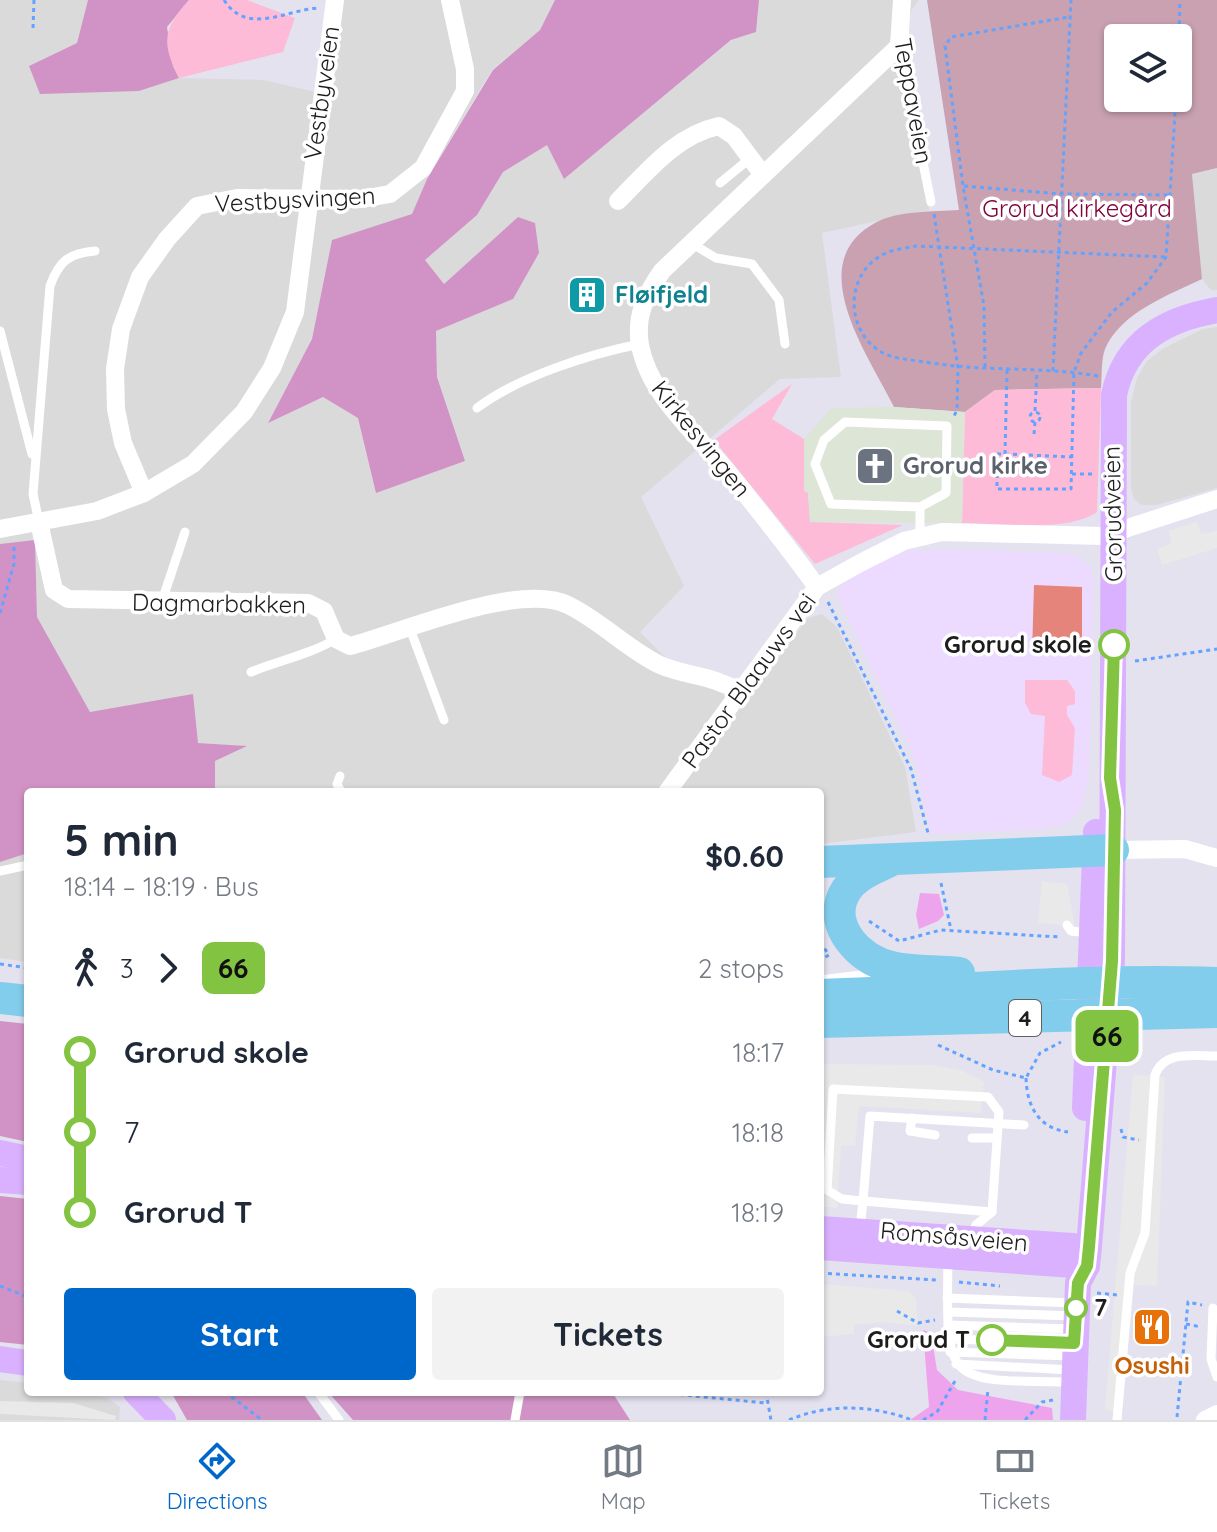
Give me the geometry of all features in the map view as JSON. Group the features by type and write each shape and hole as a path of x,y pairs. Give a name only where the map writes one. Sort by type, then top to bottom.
{"highway":[{"path":"1049,984 901,970 860,952 843,932 840,872 888,862 1110,850"},
{"name":"4","path":"824,1004 1049,984 1217,983"},
{"path":"0,998 24,1001"},
{"name":"4","path":"824,1004 1217,1012"}],"street":[{"name":"Vestbysvingen","path":"144,493 123,443 116,409 115,369 121,329 140,277 167,239 197,206 237,198 361,199 390,194 423,168 465,91 465,69 450,0"},
{"name":"Teppaveien","path":"899,46 902,0"},
{"name":"Vestbyveien","path":"7,528 97,511 144,493 193,464 217,443 244,412 272,368 295,312 334,4"},
{"name":"Kirkesvingen","path":"817,587 776,531 655,385 640,344 639,318 646,297 662,271 899,46"},
{"path":"618,201 670,150 708,129 724,128 734,136 748,160 763,175"},
{"name":"Grorudveien","path":"1102,961 1115,810 1110,778 1114,533 1112,430 1117,379 1131,353 1156,329 1187,316 1217,310"},
{"name":"Pastor Blaauws vei","path":"670,788 701,751 817,587 904,541 942,532 1076,538 1114,533 1217,499"},
{"name":"Dagmarbakken","path":"39,522 47,571 59,596 83,601 308,603 324,611 336,639 350,646 409,626 523,598 553,599 585,614 661,665 718,678 740,692"},
{"path":"1110,850 1185,849 1217,858"},
{"name":"Grorudveien","path":"1102,961 1092,933 1110,850"},
{"path":"1076,1321 1086,1045 1102,961"},
{"path":"0,1153 24,1158"},
{"path":"0,1180 24,1182"},
{"name":"Romsåsveien","path":"824,1230 859,1240 959,1248 1076,1321"},
{"name":"Romsåsveien","path":"824,1246 859,1240"},
{"path":"0,1359 24,1362"},
{"path":"140,1396 163,1420"},
{"path":"1205,1420 1217,1414"}],"lane":[{"name":"Teppaveien","path":"899,46 931,202"},
{"path":"720,183 748,160"},
{"path":"691,243 716,258 752,264 779,300 785,344"},
{"path":"39,522 33,494 50,286 57,267 67,257 95,251"},
{"path":"0,331 35,469"},
{"path":"477,408 505,389 613,349 640,344"},
{"path":"845,422 947,426 946,493 920,507 831,504 815,464 824,440 845,422"},
{"path":"920,507 920,538"},
{"path":"161,602 185,532"},
{"path":"409,626 444,720"},
{"path":"251,672 282,659 308,654 336,639"},
{"path":"339,788 340,776"},
{"path":"0,871 24,866"},
{"path":"1067,925 1071,931 1092,933"},
{"path":"824,1004 901,970"},
{"path":"1117,1420 1130,1273 1145,1233 1155,1075 1162,1063 1175,1057 1217,1056"},
{"path":"824,1089 988,1097 999,1112 992,1212 976,1225 959,1248 947,1298 950,1352 965,1374 980,1378 1076,1321"},
{"path":"824,1179 833,1089"},
{"path":"859,1240 870,1116 1024,1125"},
{"path":"912,1118 910,1131 935,1135"},
{"path":"972,1138 997,1138"},
{"path":"824,1190 842,1199 992,1212"},
{"path":"947,1298 1076,1321"},
{"path":"1213,1308 1211,1359 1217,1377"},
{"path":"948,1312 1076,1321"},
{"path":"948,1325 1076,1321"},
{"path":"948,1339 1076,1321"},
{"path":"950,1352 1076,1321"},
{"path":"321,1396 339,1420"},
{"path":"515,1420 519,1396"}],"path":[{"path":"33,28 34,0"},
{"path":"224,0 235,12 264,21 334,4"},
{"path":"1053,371 1071,0"},
{"path":"1179,24 1180,0"},
{"path":"985,369 984,306 963,186 946,40 1069,17"},
{"path":"1072,457 997,454 997,489 1071,489 1072,474 1074,372 1090,338 1112,312 1147,283 1166,257 1175,112"},
{"path":"963,186 1061,194 1172,195"},
{"path":"931,202 941,247 958,368 957,410 947,426"},
{"path":"1117,379 1074,372 958,368 886,355 870,345 859,331 853,302 857,288 872,263 886,253 916,246 1166,257"},
{"path":"1005,454 1007,370"},
{"path":"1034,434 1035,422 1040,417 1035,411 1037,371"},
{"path":"964,472 997,472"},
{"path":"1072,474 1099,474"},
{"path":"0,613 14,564 7,528"},
{"path":"817,587 838,615 889,720 911,769 927,828"},
{"path":"1128,661 1217,649"},
{"path":"939,875 951,930"},
{"path":"868,920 899,941 951,930 1066,937"},
{"path":"0,964 24,967"},
{"path":"936,1044 993,1070 1026,1078 1028,1096 1037,1117 1055,1130 1068,1132"},
{"name":"4","path":"1026,1078 1040,1053 1086,1045"},
{"path":"1121,1121 1123,1137 1150,1141"},
{"path":"0,1286 24,1295"},
{"path":"1025,1420 1042,1402 1076,1321 1128,1296"},
{"path":"1177,1417 1188,1302"},
{"path":"897,1311 918,1323 935,1320"},
{"path":"923,1420 937,1412 955,1381"},
{"path":"985,1420 988,1389 995,1387"},
{"path":"230,1396 262,1420"},
{"path":"720,1396 765,1403"},
{"path":"766,1396 771,1420"},
{"path":"789,1420 816,1411 862,1407 912,1420"}],"shaded area":[{"path":"0,0 88,0 77,43 29,66 139,91 179,78 264,80 328,95 342,0 555,0 540,30 492,70 427,178 412,215 332,240 312,339 268,422 323,397 359,418 376,492 465,461 437,377 436,331 513,299 518,217 444,284 425,260 477,215 503,172 547,144 564,178 732,40 756,32 759,0 919,0 911,11 902,57 929,210 822,233 841,377 780,379 641,497 684,586 640,632 669,661 747,700 808,618 822,614 837,627 905,767 916,832 824,844 824,788 215,788 215,761 244,746 198,743 90,712 37,617 35,541 0,544"},
{"path":"88,0 189,0 167,27 173,66 179,78 139,91 40,94 29,66 77,43"},
{"path":"189,0 247,0 295,18 283,52 179,78 169,55 168,36 174,19"},
{"path":"555,0 759,0 756,32 731,40 564,179 547,145 503,172 477,215 425,260 444,284 518,217 535,223 539,253 513,299 436,331 437,377 465,461 376,493 358,418 323,397 268,423 312,339 332,240 412,214 427,179 493,70 540,30"},
{"path":"1217,168 1217,290 1211,290 1202,279 1192,174"},
{"path":"1217,327 1217,488 1157,505 1142,505 1134,499 1131,489 1131,402 1137,378 1147,361 1164,348 1203,329"},
{"path":"792,384 772,419 804,439 804,490 808,493 810,522 903,525 815,564 714,440"},
{"path":"1101,388 1097,512 1084,519 1051,525 962,523 965,412 995,390"},
{"path":"894,407 965,412 962,523 810,522 808,493 804,491 804,439 831,408"},
{"path":"1197,522 1201,534 1217,531 1217,548 1162,565 1157,549 1172,543 1168,531"},
{"path":"35,540 37,617 90,712 193,694 198,743 247,746 215,761 215,788 24,788 24,854 0,862 0,544"},
{"name":"Grorud skole","path":"918,549 920,552 938,549 1062,553 1075,555 1091,567 1094,585 1089,771 1083,806 1068,823 1039,830 931,834 914,758 836,593 849,577 902,552"},
{"path":"1034,585 1082,587 1082,654 1032,654"},
{"path":"1025,680 1067,680 1075,691 1075,704 1067,706 1067,715 1075,728 1072,775 1059,782 1042,775 1045,716 1031,714 1025,703"},
{"path":"24,854 24,961 0,958 0,862"},
{"path":"1042,881 1067,884 1075,926 1038,923"},
{"path":"920,893 939,894 944,915 919,929 916,915"},
{"path":"0,1021 24,1024 24,1141 0,1136"},
{"path":"824,1064 933,1065 961,1070 984,1082 981,1113 859,1106 855,1146 841,1146 837,1208 824,1206"},
{"path":"1133,1075 1165,1077 1157,1286 1134,1285 1121,1412 1105,1410"},
{"path":"0,1196 24,1199 24,1345 0,1342"},
{"path":"824,1284 909,1291 916,1299 918,1326 883,1322 854,1325 854,1334 824,1337"},
{"path":"923,1330 931,1333 937,1370 958,1390 1052,1408 1053,1420 910,1420 929,1407"},
{"path":"0,1380 24,1383 24,1396 100,1396 120,1407 119,1420 0,1420"},
{"path":"173,1396 305,1396 322,1420 187,1420"},
{"path":"332,1396 615,1396 630,1420 353,1420"},
{"path":"0,1401 73,1403 116,1416 115,1420 0,1414"}],"green space":[{"name":"Grorud kirkegård","path":"927,0 1217,0 1217,168 1192,174 1202,279 1147,306 1122,325 1105,349 1101,388 995,390 965,412 894,407 857,337 847,311 842,285 843,261 854,240 875,223 916,212 959,210"}],"bus line":[{"name":"66","path":"992,1340 1074,1343 1078,1283 1087,1266 1089,1247 1112,961 1115,810 1110,778 1114,645"}],"place":[{"name":"Fløifjeld","path":"587,295"},
{"name":"Grorud kirke","path":"875,466"},
{"name":"Grorud skole","path":"1114,645"},
{"name":"7","path":"1076,1308"},
{"name":"Osushi","path":"1152,1327"},
{"name":"Grorud T","path":"992,1340"}]}
